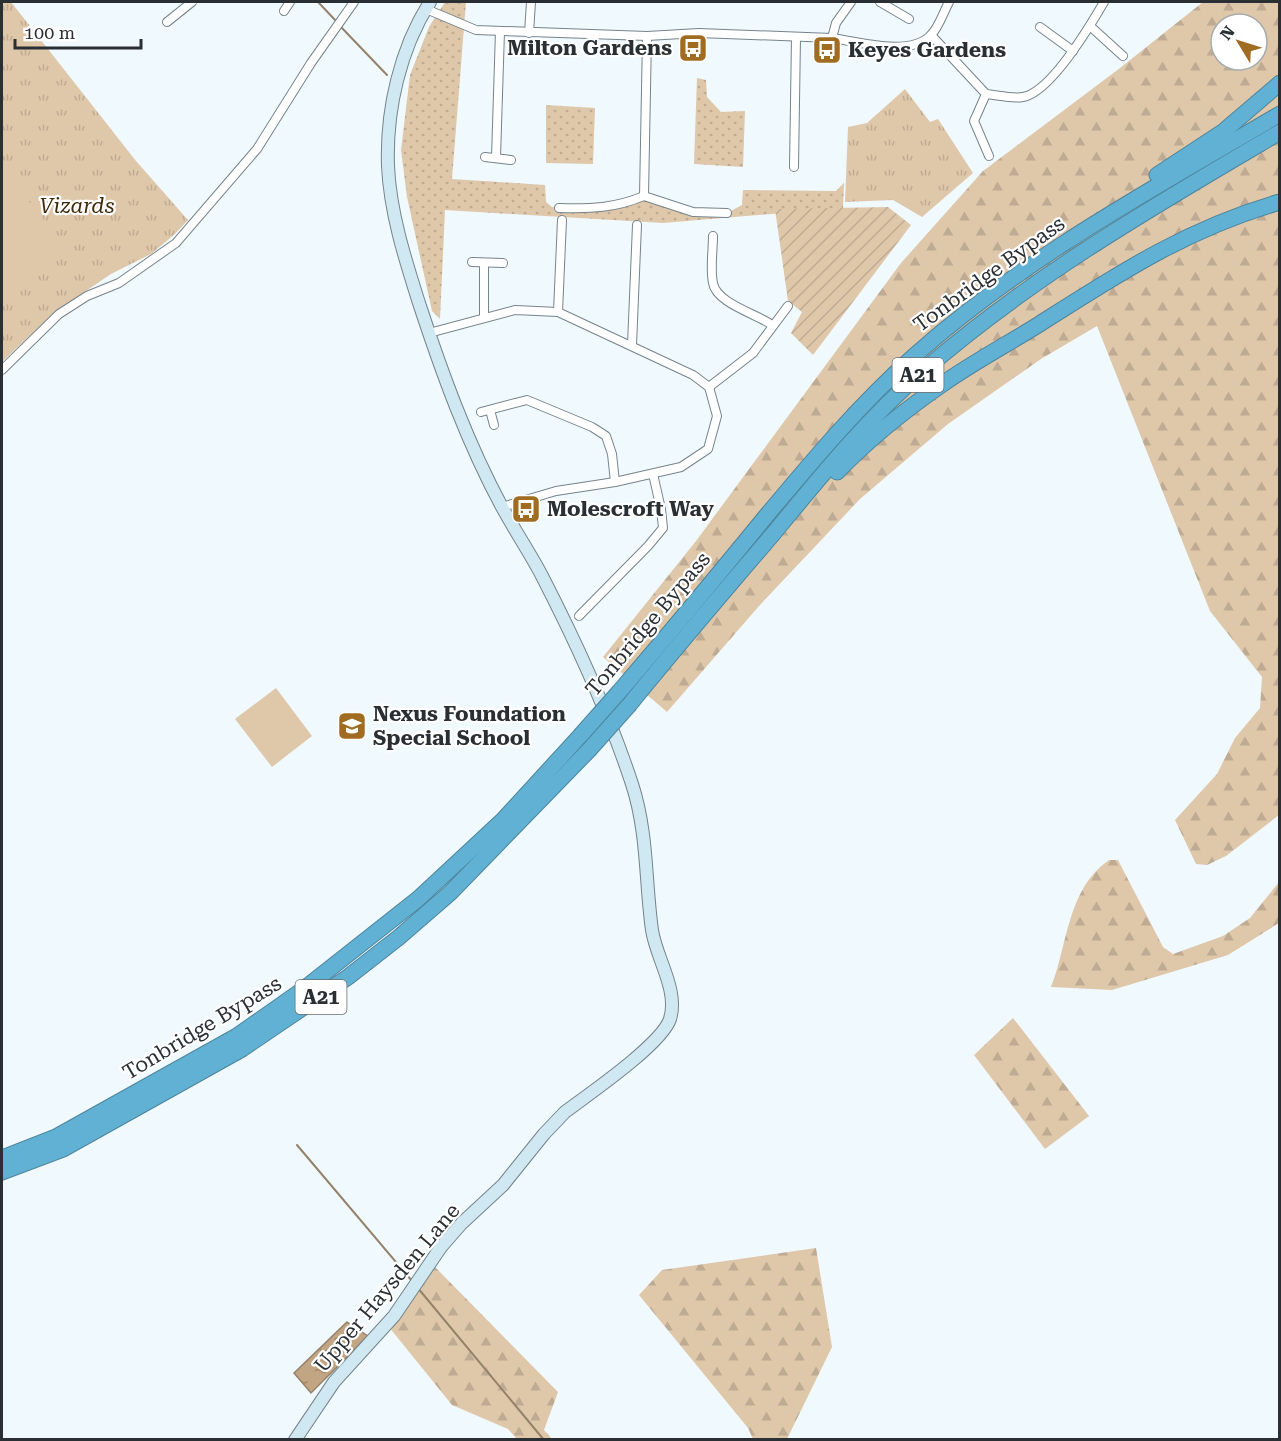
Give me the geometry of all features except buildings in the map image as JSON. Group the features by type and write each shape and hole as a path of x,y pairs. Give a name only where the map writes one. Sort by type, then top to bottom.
{"highway":[{"path":"1091,225 1156,176 1224,130 1280,83"},
{"name":"Tonbridge Bypass","path":"2,1158 56,1137 237,1036 304,990 418,899 503,820 580,736 823,449 869,399 913,357 1009,279 1091,225 1280,114"},
{"name":"Tonbridge Bypass","path":"2,1172 63,1149 242,1049 339,984 398,938 450,893 589,750 835,460 921,372 1015,296 1080,252 1280,132"},
{"path":"745,567 849,460 941,385 1138,261 1191,234 1255,209 1280,202"}],"street":[{"path":"167,22 192,2"},
{"path":"284,11 290,2"},
{"path":"2,370 59,314 87,296 119,283 176,243 257,149 311,63 354,2"},
{"path":"529,33 531,2"},
{"path":"832,38 836,23 850,2"},
{"path":"880,2 909,19"},
{"path":"428,5 463,26 476,30 647,36 699,33 832,38 884,46 913,46 931,34 949,2"},
{"path":"931,34 986,94 1024,97 1050,81 1073,51 1104,2"},
{"name":"Upper Haysden Lane","path":"296,1440 334,1382 394,1316 441,1247 462,1223 502,1185 565,1112 652,1044 670,1018 668,983 652,930 646,845 632,785 573,639 540,573 502,507 448,391 397,224 388,166 392,101 407,49 428,5"},
{"path":"1090,26 1123,56"},
{"path":"1040,27 1073,51"},
{"path":"496,157 500,31"},
{"path":"644,196 647,36"},
{"path":"794,167 796,37"},
{"path":"986,94 974,122 989,156"},
{"path":"485,157 512,160"},
{"path":"559,208 592,209 624,204 644,196 693,212 727,213"},
{"path":"558,312 562,220"},
{"path":"632,345 638,225"},
{"path":"713,236 713,285 724,299 772,325"},
{"path":"472,262 503,263"},
{"path":"484,263 484,317"},
{"path":"709,387 753,353 788,306"},
{"path":"429,333 515,310 558,312 693,375 709,387 717,416 708,449 681,467 615,482 556,491 502,507"},
{"path":"494,425 486,411 527,400 591,427 606,436 612,454 615,482"},
{"path":"579,616 663,528 653,474"}],"green space":[{"name":"Vizards","path":"2,2 11,2 136,161 188,220 151,254 111,274 55,312 2,362"},
{"path":"445,2 466,2 452,179 545,185 546,202 552,207 559,208 624,204 647,200 693,212 727,213 742,205 743,190 836,191 844,183 843,208 663,223 445,210 440,319 432,311 407,197 401,150 410,75 429,27"},
{"path":"1203,2 1279,2 1279,815 1226,856 1207,865 1196,864 1175,820 1217,774 1235,738 1260,708 1262,677 1210,611 1097,326 1041,359 948,424 860,499 759,606 667,712 603,657 696,541 901,263 983,171"},
{"path":"697,78 706,80 707,97 721,112 745,111 743,167 694,164"},
{"path":"905,89 930,122 938,119 973,173 922,217 893,200 845,202 848,127 867,123"},
{"path":"546,105 595,108 593,164 546,163"},
{"path":"2,169 68,249 2,304"},
{"path":"888,207 911,225 813,355 791,333 802,312 788,301 775,209"},
{"path":"276,688 312,736 272,767 235,719"},
{"path":"1109,860 1118,860 1163,947 1173,954 1223,936 1250,918 1279,882 1279,923 1228,955 1112,990 1051,987 1077,902 1095,872"},
{"path":"1013,1018 1089,1116 1045,1149 974,1055"},
{"path":"816,1248 832,1347 787,1439 753,1439 748,1428 639,1295 662,1270"},
{"path":"435,1267 558,1392 544,1430 552,1439 517,1439 508,1429 452,1405 389,1327"}],"water":[{"path":"347,1322 368,1336 311,1393 294,1373"}],"waterway":[{"path":"318,2 337,22"},
{"path":"341,27 387,75"},
{"path":"297,1145 412,1281"},
{"path":"417,1287 544,1440"}],"place":[{"name":"Milton Gardens","path":"693,48"},
{"name":"Keyes Gardens","path":"827,50"},
{"name":"Molescroft Way","path":"526,509"},
{"name":"Nexus Foundation Special School","path":"352,726"}]}
